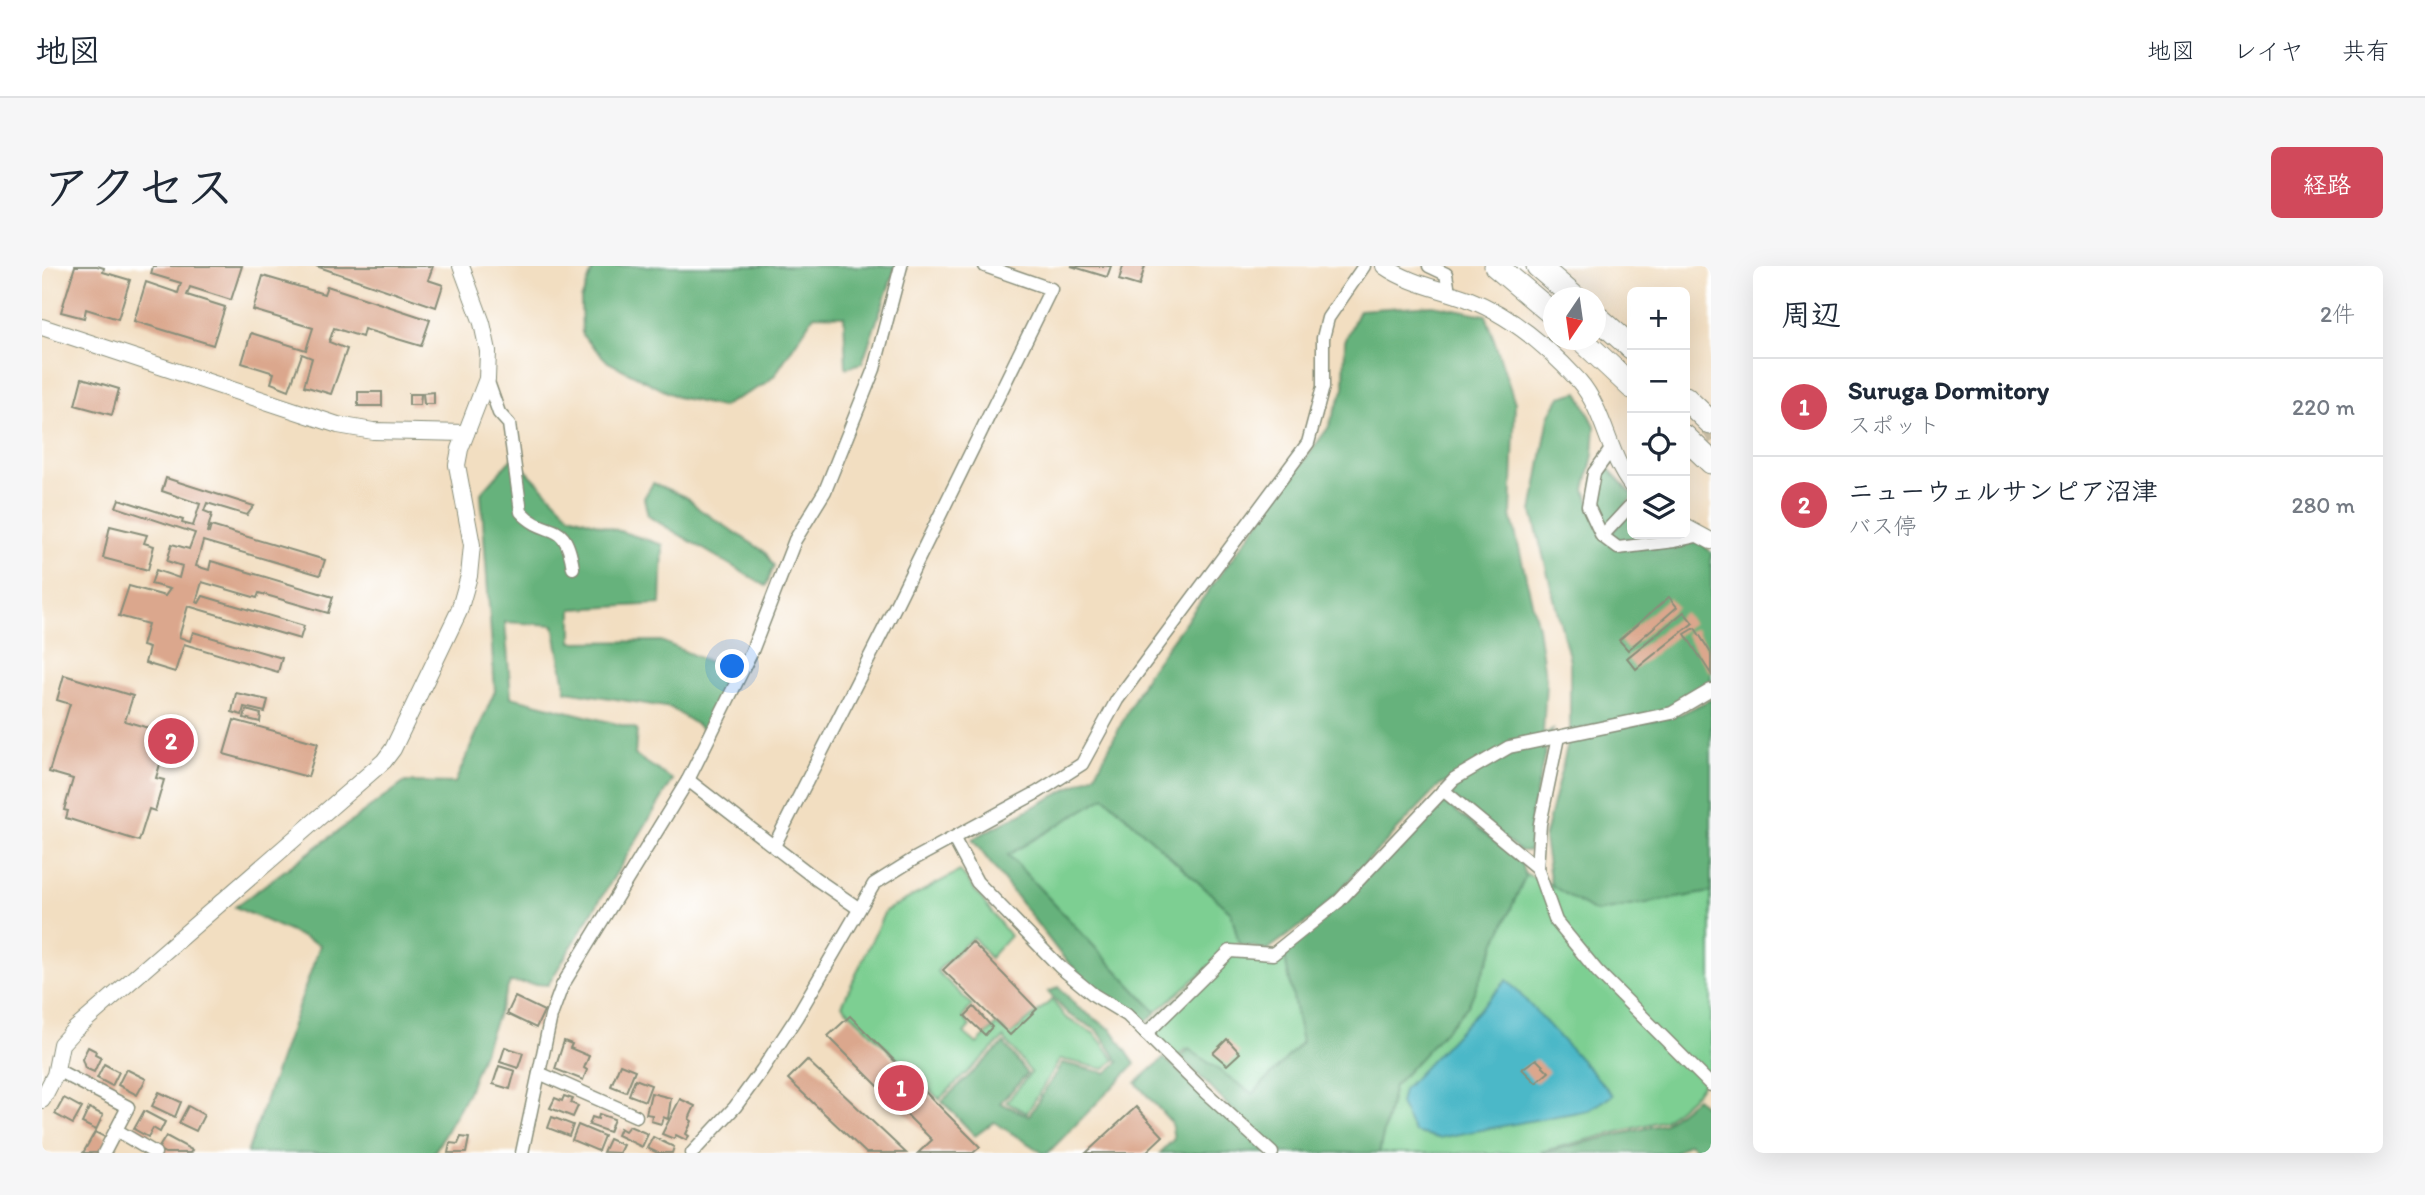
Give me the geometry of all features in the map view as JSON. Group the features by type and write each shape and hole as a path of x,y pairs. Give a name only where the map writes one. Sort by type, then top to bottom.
{"highway":[{"path":"1496,266 1543,306"},
{"path":"1538,266 1562,287"},
{"path":"1606,326 1627,344"},
{"path":"1593,350 1627,382"},
{"path":"1690,403 1711,423"},
{"path":"1690,442 1711,462"}],"street":[{"path":"42,1100 55,1069 61,1044 72,1032 384,761 393,748 459,611 469,576 472,544 457,465 487,379 488,351 482,323 461,266"},
{"path":"522,1153 551,1016 562,986 688,780 752,651 795,540 825,492 874,369 901,266"},
{"path":"774,846 1051,289 985,266"},
{"path":"692,1153 734,1107 762,1070 796,1018 874,884 1038,792 1082,764 1117,700 1308,443 1323,387 1323,338 1328,318 1364,266"},
{"path":"1384,266 1406,279 1496,311 1550,353 1581,383 1627,476"},
{"path":"1429,266 1444,271 1448,292"},
{"path":"42,327 338,425 373,431 466,433"},
{"path":"487,379 499,413 509,424 521,513 529,521 559,532 566,540 573,568"},
{"path":"1612,448 1594,473 1588,506 1602,536 1618,548 1706,538"},
{"path":"1602,536 1627,509"},
{"path":"1690,530 1706,538"},
{"path":"1146,1034 1230,951 1273,954 1339,901 1454,779 1509,747 1672,713 1711,691"},
{"path":"1558,737 1540,824 1537,868 1556,922 1573,944 1711,1085"},
{"path":"688,780 858,908"},
{"path":"1443,790 1537,868"},
{"path":"954,839 977,883 1060,967 1094,995 1127,1015 1272,1153"},
{"path":"55,1069 128,1107 104,1153"},
{"path":"539,1073 636,1116"},
{"path":"116,1130 155,1153"}],"green space":[{"path":"594,266 896,266 862,363 846,368 844,316 814,315 774,376 765,384 721,407 677,397 608,362 582,335 581,300"},
{"path":"1433,305 1486,315 1515,403 1511,515 1538,627 1546,682 1543,734 1553,730 1548,740 1531,816 1529,851 1520,851 1449,794 1453,783 1532,740 1439,786 1316,915 1267,950 1239,944 1231,912 1105,797 1008,855 1156,1012 1147,1021 1095,989 1062,956 972,839 1095,775 1147,674 1328,428 1344,388 1345,341 1359,310"},
{"path":"1578,392 1595,426 1593,455 1585,490 1601,534 1618,546 1608,538 1627,514 1627,539 1675,539 1669,544 1701,542 1711,553 1711,687 1676,710 1570,731 1570,661 1532,512 1549,416 1560,397"},
{"path":"513,457 570,515 663,545 661,604 572,609 572,642 661,641 737,674 709,733 671,708 566,691 554,625 505,622 511,697 637,729 635,755 673,780 548,985 510,982 467,1094 434,1153 247,1153 320,945 235,907 405,782 455,783 495,691 481,493"},
{"path":"1605,465 1627,489 1627,503 1605,531 1596,518 1594,478"},
{"path":"653,483 688,498 699,509 765,552 774,566 766,586 648,516 644,498"},
{"path":"1711,699 1711,892 1595,912 1551,885 1544,839 1569,739 1681,714"},
{"path":"1105,797 1231,912 1239,941 1156,1012 1008,855"},
{"path":"1438,802 1447,804 1521,862 1525,877 1468,1006 1394,1086 1379,1153 1274,1153 1181,1057 1189,1049 1253,1094 1302,1042 1284,953"},
{"path":"960,871 1010,936 990,958 973,937 937,971 972,1005 963,1017 970,1026 964,1033 977,1044 996,1025 1011,1034 1052,1000 1066,1018 1095,1034 1115,1060 1104,1069 1060,1059 1027,1113 1006,1102 1031,1073 1004,1038 939,1099 842,1005 885,911"},
{"path":"1524,873 1551,885 1595,912 1711,892 1711,1071 1696,1093 1665,1120 1535,1153 1379,1153 1394,1086 1466,1002"},
{"path":"1230,951 1284,953 1302,1042 1252,1095 1185,1049 1176,1059 1146,1027"},
{"path":"1059,987 1077,1007 1112,1030 1135,1064 1048,1153 1043,1153 994,1122 975,1136 942,1101 1004,1043 1027,1074 1000,1103 1029,1116 1062,1063 1106,1073 1119,1062 1098,1031 1068,1014 1048,992"},
{"path":"1164,1058 1268,1153 1160,1153 1174,1139 1171,1122 1136,1083"},
{"path":"1696,1098 1711,1112 1711,1153 1701,1153 1689,1143 1674,1153 1541,1153 1664,1124"}],"water":[{"path":"1507,980 1613,1095 1589,1110 1438,1138 1414,1132 1400,1104 1403,1090"}],"building":[{"path":"75,266 97,266 104,268 103,272 130,280 118,319 86,309 84,318 61,312"},
{"path":"153,266 242,266 231,300 190,287 187,295 225,307 213,345 134,321 146,282 178,293 181,283 151,274"},
{"path":"316,266 433,266 428,280 443,285 436,307"},
{"path":"1071,266 1111,266 1107,277"},
{"path":"1123,266 1145,266 1139,286 1119,280"},
{"path":"263,276 324,294 327,286 430,320 421,346 364,329 362,337 334,328 329,342 347,349 331,394 304,386 312,358 302,354 289,390 271,383 274,373 242,363 251,333 306,350 313,328 253,310"},
{"path":"82,378 119,389 112,415 75,405"},
{"path":"358,392 382,392 382,406 358,406"},
{"path":"434,392 434,404 424,404 423,393"},
{"path":"409,394 421,394 420,405 409,405"},
{"path":"166,478 254,506 247,515 207,503 204,511 212,514 207,532 209,533 211,526 325,560 320,575 203,541 196,566 209,570 211,561 333,597 328,613 259,593 257,598 202,582 196,602 199,603 203,596 304,626 300,639 188,606 179,637 190,641 193,632 282,658 278,672 184,644 175,672 145,663 149,648 142,646 148,624 119,616 129,586 165,596 170,589 151,584 156,570 179,578 182,566 167,561 172,544 189,549 195,533 116,507 119,499 183,520 182,523 193,526 200,504 162,491"},
{"path":"110,526 147,535 144,543 154,546 148,570 103,558"},
{"path":"1669,597 1677,607 1628,650 1619,640"},
{"path":"1684,612 1693,623 1636,669 1627,658"},
{"path":"1695,628 1711,653 1711,674 1685,634"},
{"path":"64,675 133,696 125,721 162,732 158,745 165,747 156,778 164,780 155,811 149,809 139,841 66,818 68,811 64,810 73,779 49,772 70,704 57,700"},
{"path":"236,693 268,700 265,712 244,707 242,715 232,712"},
{"path":"246,710 261,714 260,722 244,718"},
{"path":"234,720 318,743 308,777 224,754"},
{"path":"972,942 1037,1009 1010,1035 943,970"},
{"path":"515,997 544,1011 536,1028 507,1014"},
{"path":"974,1007 992,1027 985,1035 965,1016"},
{"path":"850,1016 980,1147 973,1153 918,1153 932,1140 828,1036"},
{"path":"1227,1039 1240,1053 1227,1065 1213,1053"},
{"path":"564,1041 572,1044 570,1048 589,1056 583,1080 555,1069"},
{"path":"88,1047 101,1057 94,1072 85,1068 82,1059"},
{"path":"505,1047 523,1053 518,1068 500,1062"},
{"path":"1536,1059 1549,1072 1536,1083 1522,1069"},
{"path":"807,1060 906,1153 866,1153 788,1079"},
{"path":"104,1064 119,1072 112,1086 97,1078"},
{"path":"620,1064 635,1070 626,1092 611,1086"},
{"path":"499,1066 515,1071 510,1089 493,1084"},
{"path":"126,1069 146,1079 137,1095 118,1085"},
{"path":"635,1079 651,1085 645,1101 629,1095"},
{"path":"159,1092 181,1102 175,1117 152,1106"},
{"path":"651,1093 671,1098 668,1119 663,1117 661,1124 651,1121 652,1115 646,1114"},
{"path":"564,1096 573,1099 571,1103 578,1106 573,1117 550,1108 555,1098 562,1101"},
{"path":"64,1098 82,1108 73,1124 55,1114"},
{"path":"680,1099 695,1106 689,1119 692,1121 686,1140 676,1135 674,1139 662,1134"},
{"path":"188,1106 204,1115 196,1131 179,1123"},
{"path":"1136,1107 1163,1136 1145,1153 1086,1153"},
{"path":"89,1108 103,1115 96,1130 82,1123"},
{"path":"144,1111 165,1122 160,1132 153,1128 148,1137 134,1129"},
{"path":"599,1114 614,1119 609,1132 589,1125 592,1117 598,1119"},
{"path":"552,1117 573,1125 569,1136 548,1128"},
{"path":"578,1125 604,1136 598,1151 572,1140"},
{"path":"629,1126 648,1134 642,1147 617,1135 620,1128 625,1131"},
{"path":"95,1132 107,1138 100,1153 83,1153"},
{"path":"166,1136 192,1150 190,1153 165,1153 158,1149"},
{"path":"461,1137 469,1138 466,1153 448,1153 450,1143 458,1144"},
{"path":"653,1137 674,1147 672,1153 658,1153 647,1148"},
{"path":"609,1139 623,1145 619,1153 603,1152"}],"tunnel":[{"path":"1691,448 1711,435"}],"place":[{"name":"ニューウェルサンピア沼津","path":"171,741"},
{"name":"Suruga Dormitory","path":"901,1088"}]}
